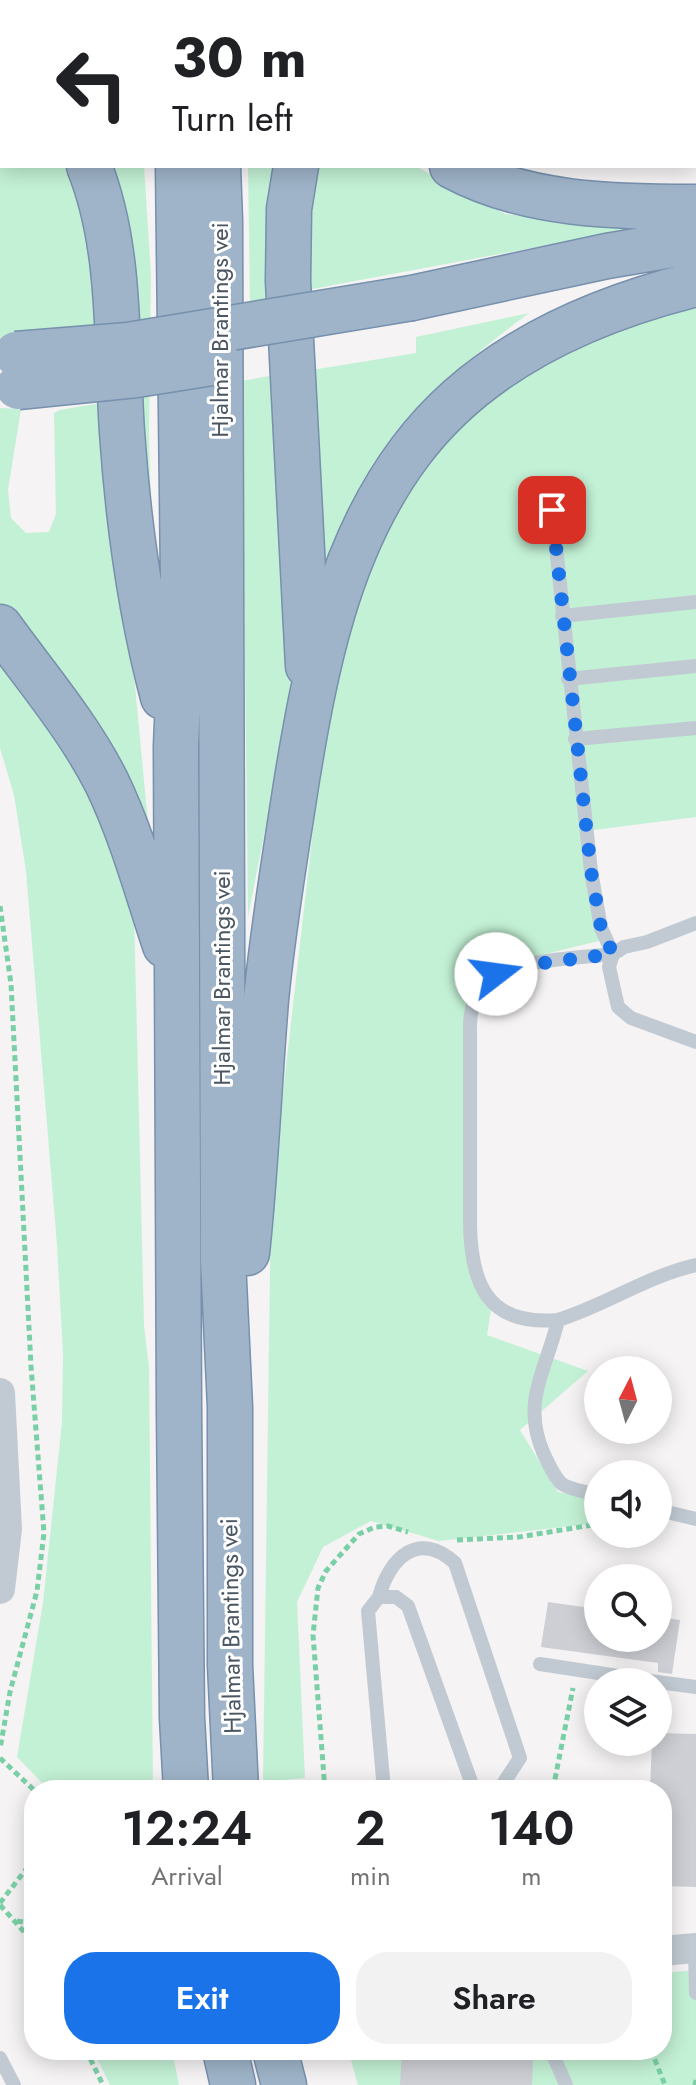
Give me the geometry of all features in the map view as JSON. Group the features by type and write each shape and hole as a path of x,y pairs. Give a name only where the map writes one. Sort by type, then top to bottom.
{"highway":[{"path":"90,168 97,186 112,271 127,487 137,580 176,746"},
{"name":"Hjalmar Brantings vei","path":"178,168 183,578 176,746 177,980 180,1603 185,1780"},
{"name":"Hjalmar Brantings vei","path":"218,168 223,1260 230,1407 230,1665 236,1780"},
{"path":"296,168 289,209 288,268 301,565 311,704"},
{"path":"457,168 502,188 554,198 614,206 696,207"},
{"path":"9,371 136,375 413,313 607,256 696,241"},
{"path":"413,313 696,276"},
{"path":"230,1407 254,1189 271,949 311,704 339,589 358,538 384,488 429,430 479,381 510,358 552,334 657,293 696,284"},
{"path":"0,627 75,731 106,782 127,830 177,980"},
{"path":"227,2060 233,2085"},
{"path":"278,2060 284,2085"}],"street":[{"path":"0,1393 7,1529 0,1589"},
{"path":"672,1950 695,1948"}],"lane":[{"path":"552,510 591,871 601,928 613,954 609,967 618,1007 631,1018 696,1042"},
{"path":"562,616 696,602"},
{"path":"568,679 696,666"},
{"path":"575,739 696,728"},
{"path":"696,923 647,942 624,947 613,954 535,964 496,974 479,991 471,1011 471,1255 475,1273 486,1295 506,1313 536,1322 558,1320 601,1304 667,1271 696,1265"},
{"path":"558,1320 535,1393 533,1414 538,1441 546,1460 563,1484 584,1491"},
{"path":"672,1513 696,1519"},
{"path":"383,1780 368,1611 379,1597 388,1571 402,1554 416,1548 442,1553 455,1563 520,1758 506,1780"},
{"path":"379,1597 396,1597 408,1606 470,1780"},
{"path":"540,1664 584,1671"},
{"path":"672,1684 696,1687"},
{"path":"695,1948 696,1993"},
{"path":"0,2058 14,2085"},
{"path":"555,2060 566,2085"}],"path":[{"path":"0,906 3,947 11,984 31,1366 44,1533 37,1591 10,1692 0,1749"},
{"path":"323,1780 313,1635 318,1588 326,1571 359,1534 375,1527 388,1526 413,1533"},
{"path":"450,1541 519,1537 584,1526"},
{"path":"555,1780 577,1670"},
{"path":"0,1758 24,1781"},
{"path":"24,1872 0,1904 24,1931"},
{"path":"16,1921 24,1922"},
{"path":"91,2060 103,2085"},
{"path":"655,2060 665,2085"}],"green space":[{"path":"0,168 72,168 86,217 100,329 0,338"},
{"path":"111,168 144,168 151,274 149,434 152,551"},
{"path":"248,168 273,168 271,299 250,303"},
{"path":"314,168 419,168 505,214 633,229 307,290 308,198"},
{"path":"696,308 696,817 586,831 599,941 479,970 466,1252 491,1310 487,1335 584,1370 584,1374 520,1430 558,1492 584,1497 584,1525 439,1541 371,1521 323,1547 297,1602 305,1778 263,1780 271,1198 322,751 355,589 443,431 562,345"},
{"path":"529,313 462,366 403,426 362,485 318,584 306,371 416,353 416,337"},
{"path":"275,375 295,676 248,917 242,381"},
{"path":"107,402 117,559 135,686 150,844 0,610 0,408 21,409 8,490 11,518 26,533 49,532 56,514 54,413"},
{"path":"0,646 87,772 134,910 144,1326 149,1367 153,1780 39,1780 17,1757 43,1603 62,1422 63,1354 26,871 14,795 0,748"},
{"path":"696,1970 696,2085 358,2085 351,2060 672,2060 672,1972"},
{"path":"98,2060 174,2060 179,2085 110,2085"}],"building":[{"path":"548,1602 584,1607 584,1652 672,1652 672,1619 680,1620 672,1674 672,1668 658,1668 658,1663 541,1647"},
{"path":"672,1733 696,1734 696,1887 672,1886 672,1780 650,1780 651,1756 672,1756"},
{"path":"401,2060 533,2060 532,2085 400,2085"}],"route":[{"path":"496,974 535,964 613,954 601,928 591,871 552,510"}]}
